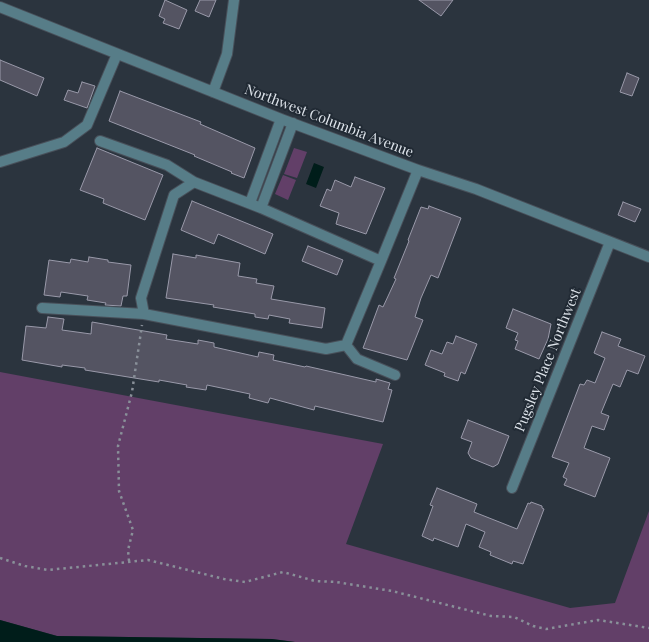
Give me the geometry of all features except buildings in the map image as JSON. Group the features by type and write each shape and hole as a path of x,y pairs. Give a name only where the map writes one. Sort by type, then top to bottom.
{"street":[{"path":"213,92 227,54 234,0"},
{"name":"Northwest Columbia Avenue","path":"0,7 281,119 418,170 476,189 649,257"},
{"path":"0,162 64,142 87,125 117,54"},
{"path":"250,203 281,119"},
{"path":"261,208 293,123"},
{"path":"100,141 167,165 194,182 250,203 381,261"},
{"path":"346,345 418,170"},
{"path":"144,314 141,298 174,195 194,182"},
{"name":"Pugsley Place Northwest","path":"512,488 610,242"},
{"path":"42,308 144,314 326,349 346,345"},
{"path":"346,345 357,359 395,375"}],"path":[{"path":"129,561 128,550 133,530 119,490 118,446 132,392 144,314"},
{"path":"0,558 25,566 48,570 148,560 224,579 245,582 284,572 315,581 336,582 392,591 490,616 514,616 533,626 546,629 598,620 649,628"}],"shaded area":[{"path":"294,148 307,152 297,178 284,174"},
{"path":"314,163 324,167 316,188 306,184"},
{"path":"283,175 296,180 288,200 275,194"},
{"path":"0,372 383,444 346,544 570,608 615,603 649,511 649,642 295,642 272,639 57,636 0,620"},
{"path":"0,620 57,636 272,639 295,642 0,642"}]}
